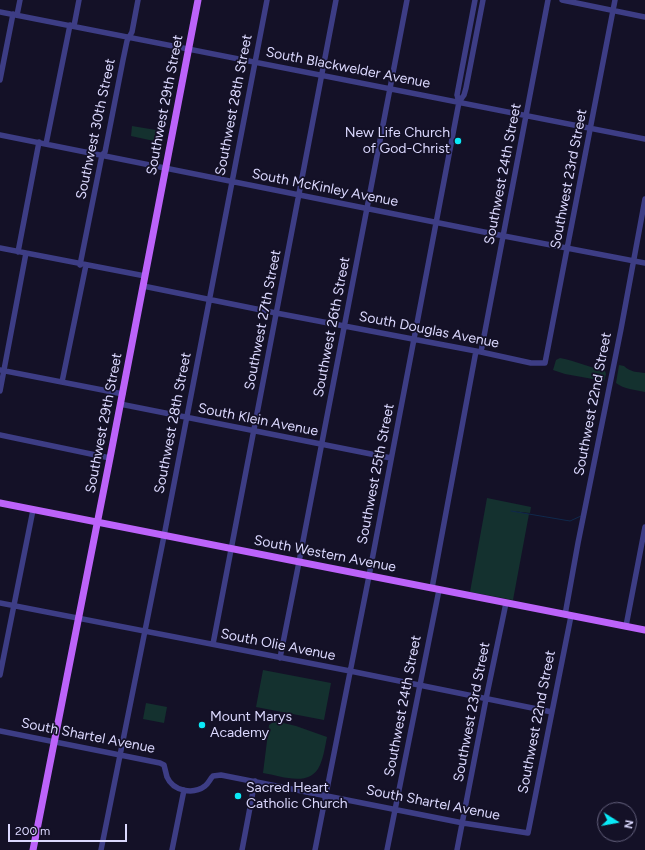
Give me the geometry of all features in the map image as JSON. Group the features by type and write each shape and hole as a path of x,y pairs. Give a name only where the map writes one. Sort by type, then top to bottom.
{"main road":[{"name":"Southwest 29th Street","path":"33,850 98,522 198,0"},
{"name":"South Western Avenue","path":"0,503 645,630"}],"street":[{"path":"0,80 15,15 20,0"},
{"path":"46,144 79,0"},
{"name":"Southwest 30th Street","path":"62,382 102,155 105,152 122,60 127,41 132,32 138,0"},
{"name":"Southwest 28th Street","path":"101,850 164,536 267,0"},
{"name":"Southwest 27th Street","path":"213,644 336,0"},
{"name":"Southwest 26th Street","path":"280,658 407,0"},
{"name":"Southwest 25th Street","path":"459,102 457,95 474,0"},
{"name":"Southwest 25th Street","path":"315,850 369,576 459,102 464,95 466,88 483,0"},
{"name":"Southwest 24th Street","path":"387,850 419,685 435,589 479,352 504,236 548,0"},
{"path":"562,0 645,17"},
{"name":"Southwest 23rd Street","path":"545,363 615,0"},
{"name":"South Blackwelder Avenue","path":"0,12 645,139"},
{"name":"South McKinley Avenue","path":"0,135 645,263"},
{"path":"18,252 39,142"},
{"name":"Southwest 22nd Street","path":"528,833 552,712 568,615 578,539 621,329 645,199"},
{"path":"0,248 145,276"},
{"path":"0,391 2,370 26,253"},
{"name":"South Douglas Avenue","path":"143,286 210,298 276,313 531,363 545,363"},
{"path":"2,370 122,394"},
{"name":"South Klein Avenue","path":"120,404 254,432 391,458"},
{"path":"0,435 110,458"},
{"path":"0,675 33,510"},
{"path":"626,626 645,526"},
{"name":"South Olie Avenue","path":"0,603 552,712"},
{"name":"Southwest 23rd Street","path":"457,850 506,603"},
{"name":"South Shartel Avenue","path":"0,731 153,761 164,765 167,777 172,784 184,790 190,791 206,786 213,776 221,775 395,808 463,823 528,833"},
{"path":"242,850 255,781"},
{"path":"172,850 184,790"}],"green space":[{"path":"132,126 156,130 154,141 131,136"},
{"path":"560,358 605,371 606,374 604,381 565,374 553,370 556,360"},
{"path":"619,365 624,366 631,371 645,373 645,392 626,388 616,383"},
{"path":"487,498 531,507 530,513 511,511 529,514 513,600 470,592"},
{"path":"263,670 331,683 324,720 256,707"},
{"path":"146,703 167,707 164,723 143,719"},
{"path":"275,721 296,726 327,737 320,765 310,776 295,779 263,773 269,725"}],"waterway":[{"path":"511,511 570,521 581,516"}],"place":[{"name":"New Life Church of God-Christ","path":"458,141"},
{"name":"Mount Marys Academy","path":"202,725"},
{"name":"Sacred Heart Catholic Church","path":"238,796"}]}
